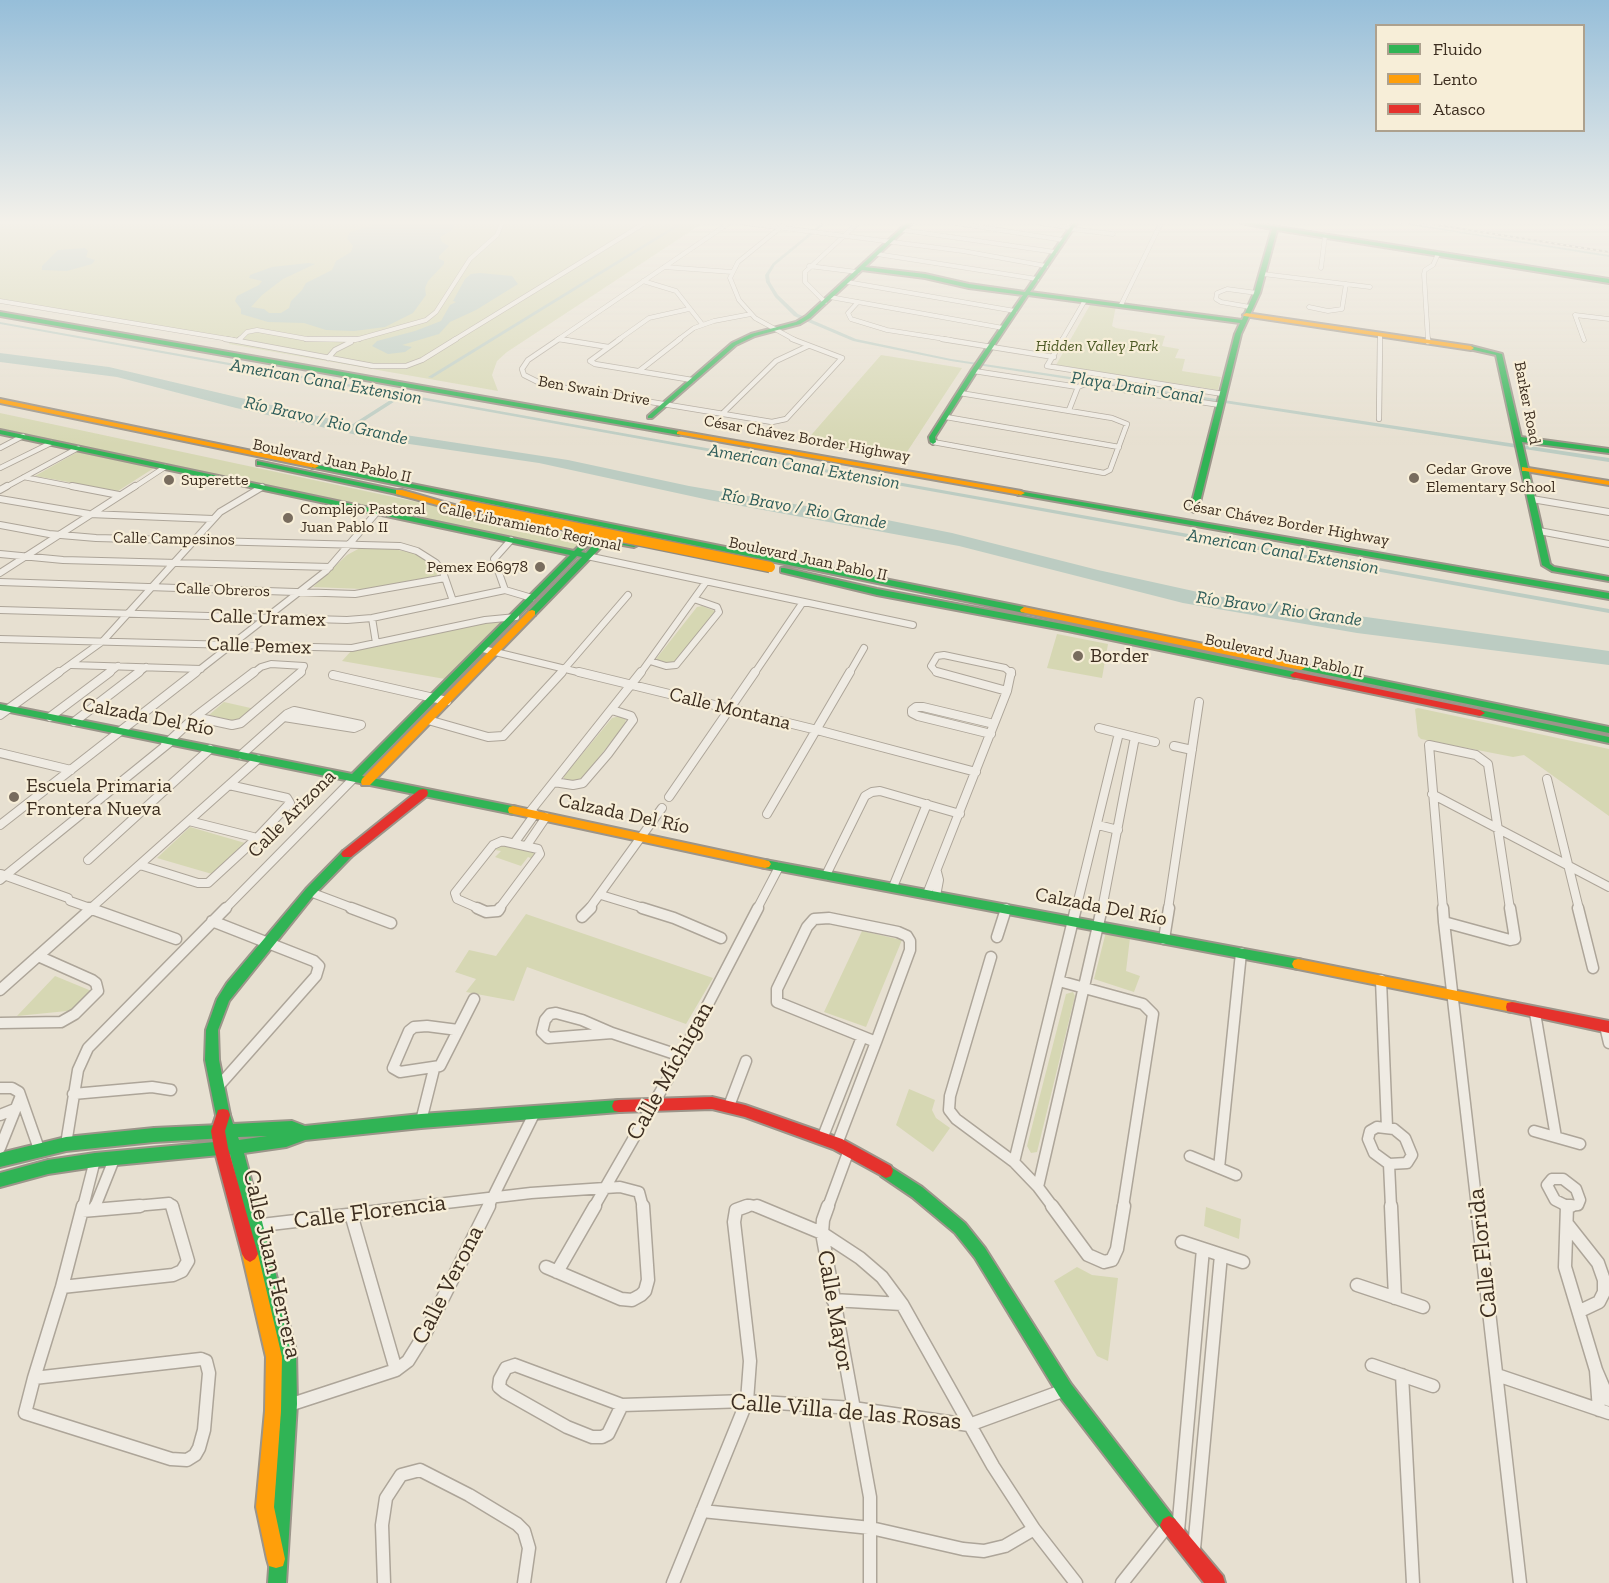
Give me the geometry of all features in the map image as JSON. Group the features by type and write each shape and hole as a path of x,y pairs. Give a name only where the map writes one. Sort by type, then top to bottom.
{"main road":[{"path":"650,417 739,341 804,320 830,297"},
{"path":"933,442 932,436 1025,297"},
{"name":"Barker Road","path":"1047,297 1084,302 1247,315 1499,354 1548,567 1609,579"},
{"path":"1194,510 1238,334 1255,297"},
{"name":"César Chávez Border Highway","path":"0,308 1609,587"},
{"name":"César Chávez Border Highway","path":"0,314 1609,596"},
{"name":"Boulevard Juan Pablo II","path":"0,401 1609,730"},
{"name":"Boulevard Juan Pablo II","path":"0,408 770,567 877,592 1068,628 1609,740"},
{"name":"Calle Libramiento Regional","path":"0,432 511,540 592,544"},
{"path":"1519,445 1609,451"},
{"path":"1525,469 1609,483"},
{"path":"399,492 446,506 576,533 592,544 684,541"},
{"path":"514,506 536,515 589,528 592,544"},
{"path":"592,544 629,544 877,592"},
{"name":"Calle Arizona","path":"489,651 532,598 592,544"},
{"name":"Calle Arizona","path":"360,781 592,544"},
{"name":"Calle Arizona","path":"360,781 428,720 441,699"},
{"name":"Calzada Del Río","path":"3,710 50,717 241,755 779,867 1242,953 1607,1026"},
{"path":"223,1131 211,1041 214,1021 223,999 310,892 347,854 423,793"},
{"path":"0,1180 48,1167 115,1157 228,1148 286,1140 305,1133 421,1121 654,1103 712,1103 729,1106 843,1147 886,1171 960,1228 980,1253 1065,1390 1216,1583"},
{"path":"0,1160 66,1144 193,1132 292,1128 305,1133"},
{"name":"Calle Juan Herrera","path":"223,1131 250,1227 286,1336 289,1404 277,1583"},
{"path":"186,1151 193,1132"},
{"name":"Calle Juan Herrera","path":"250,1227 272,1344 273,1411 265,1507 269,1533 279,1568"}],"street":[{"path":"328,358 339,348 355,340 419,322 433,315 445,297"},
{"path":"0,301 386,367 414,363 523,297"},
{"name":"Ben Swain Drive","path":"621,297 525,363 522,369 527,378 542,384 780,422 786,419 842,359 808,346"},
{"path":"682,297 688,309 702,324"},
{"path":"739,297 751,314 773,329 808,346"},
{"path":"818,297 1004,328"},
{"path":"954,297 1015,311"},
{"path":"1121,305 1125,297"},
{"path":"1216,297 1221,302 1247,315"},
{"path":"1309,307 1328,311 1342,309 1344,297"},
{"path":"1425,297 1428,342"},
{"path":"858,302 848,314 857,321 904,334 1054,357"},
{"path":"1084,302 1047,366 1221,400"},
{"path":"688,309 649,318 591,362 692,380"},
{"path":"639,371 686,333 702,324 751,314"},
{"path":"1584,340 1575,315 1609,319"},
{"path":"238,342 247,333 257,330 307,339 355,340"},
{"path":"1379,419 1380,335"},
{"path":"559,339 608,347"},
{"path":"722,414 776,361 808,346"},
{"path":"978,366 1081,386 1221,400"},
{"path":"1069,410 1081,386"},
{"path":"933,442 1104,473 1110,470 1126,422 1069,410 960,393"},
{"path":"946,417 1119,447"},
{"path":"0,448 23,436"},
{"path":"0,468 51,443"},
{"path":"0,490 78,448"},
{"path":"0,573 165,467"},
{"path":"24,477 119,495"},
{"path":"3,710 103,641 213,519 231,503 261,487"},
{"path":"0,499 89,514 213,519"},
{"path":"1532,499 1609,512"},
{"path":"0,825 300,593 330,567 377,512"},
{"name":"Calle Campesinos","path":"0,525 57,535 385,544 417,551 436,563 445,578"},
{"path":"1539,531 1609,544"},
{"path":"505,590 494,559 511,540"},
{"name":"Calle Libramiento Regional","path":"592,544 709,582 913,625"},
{"path":"0,554 22,558 330,567"},
{"path":"445,578 453,601"},
{"name":"Calle Obreros","path":"0,582 300,593 365,593 445,578"},
{"path":"515,842 536,815 554,782 709,582"},
{"name":"Calle Uramex","path":"0,610 347,620 372,618 505,590 532,598"},
{"path":"428,720 488,737 503,736 565,669 628,595"},
{"path":"650,661 666,666 676,665 719,612 717,607 695,601"},
{"path":"669,797 803,602"},
{"name":"Calle Pemex","path":"0,639 352,648 485,620 516,617"},
{"path":"372,618 376,644"},
{"path":"767,814 864,648"},
{"name":"Calle Montana","path":"489,651 817,730 976,772"},
{"path":"931,895 939,880 937,872 991,734 1007,691 1012,673 1005,668 944,655 937,656 931,666 936,672 1007,691"},
{"name":"Calzada Del Río","path":"271,664 302,665 304,668 244,722 232,725 200,716 258,669 271,664"},
{"path":"71,665 201,669"},
{"path":"50,717 118,666"},
{"path":"74,722 146,667"},
{"path":"333,675 441,699"},
{"path":"1164,939 1199,702"},
{"path":"991,734 918,716 912,710 923,706 994,724"},
{"path":"241,755 289,712 298,710 361,725 354,728 284,717"},
{"path":"554,782 573,785 583,783 608,754 633,720 631,716 612,710"},
{"path":"2,877 200,716"},
{"path":"1099,728 1155,742"},
{"path":"1014,1162 1119,733"},
{"path":"1038,1187 1099,926 1135,737"},
{"name":"Calle Florida","path":"1499,830 1488,764 1476,755 1429,745 1444,922 1520,1583"},
{"path":"1173,746 1192,750"},
{"path":"88,860 210,749"},
{"path":"0,753 71,770"},
{"path":"0,990 258,759"},
{"path":"1547,779 1593,968"},
{"name":"Calle Arizona","path":"66,1144 73,1094 81,1061 88,1048 212,921 360,781"},
{"path":"140,865 198,884 213,880 257,838 287,806 290,799 229,785"},
{"path":"826,875 865,796 872,792 880,791 960,814"},
{"path":"1432,794 1609,888"},
{"path":"893,887 927,804"},
{"path":"582,917 601,895 662,808"},
{"path":"527,845 536,815"},
{"path":"189,821 257,838"},
{"path":"1098,825 1118,830"},
{"path":"1444,922 1514,940 1499,830"},
{"path":"515,842 527,845 540,850 539,858 498,911 486,912 457,899 455,893 458,887 495,843 515,842"},
{"name":"Calle Míchigan","path":"639,1192 643,1204 646,1238 648,1280 645,1291 632,1300 621,1299 551,1269 604,1188 681,1056 779,867"},
{"path":"2,877 176,939"},
{"path":"310,892 391,923"},
{"path":"601,895 674,918 721,938"},
{"path":"997,937 1006,909"},
{"name":"Calle Mayor","path":"862,1037 777,1002 777,989 807,927 814,919 829,918 898,932 907,936 910,941 910,950 876,1042 843,1147 822,1233 870,1497 870,1583"},
{"path":"212,921 314,961 320,966 316,976 218,1088"},
{"path":"1219,1168 1242,953"},
{"path":"0,1023 61,1022 75,1014 98,991 96,983 92,980 38,956"},
{"path":"991,957 948,1104 949,1110 956,1119 1014,1162 1038,1187 1088,1255 1104,1262 1115,1256 1153,1014 1143,1004 1059,981"},
{"path":"1381,980 1387,1127"},
{"path":"458,1030 427,1026 414,1027 393,1063 393,1068 400,1072 434,1069 444,1062 474,999"},
{"path":"612,1033 551,1039 543,1035 542,1029 546,1018 556,1013 681,1056"},
{"path":"1534,1013 1556,1137"},
{"name":"Calzada Del Río","path":"1607,1026 1609,1043"},
{"path":"822,1139 862,1037 876,1042"},
{"path":"729,1106 746,1061"},
{"path":"421,1121 434,1069"},
{"path":"73,1094 152,1087 171,1089"},
{"path":"0,1088 17,1090 20,1104 39,1149"},
{"path":"0,1114 20,1104"},
{"path":"0,1148 20,1104"},
{"name":"Calle Verona","path":"273,1411 396,1370 408,1361 426,1332 535,1112"},
{"path":"1387,1127 1406,1138 1412,1155 1407,1163 1389,1164 1374,1153 1368,1139 1373,1128 1387,1127"},
{"path":"1534,1131 1580,1144"},
{"path":"1190,1155 1236,1175"},
{"path":"34,1378 195,1359 206,1361 209,1373 204,1430 200,1448 187,1460 171,1459 25,1413 34,1378 62,1287 88,1210 115,1157"},
{"path":"88,1210 95,1160"},
{"path":"1389,1164 1395,1298"},
{"name":"Calle Florencia","path":"250,1227 492,1198 604,1188 629,1188 639,1192"},
{"path":"62,1287 173,1275 185,1268 187,1258 174,1209 170,1203 88,1210"},
{"path":"673,1583 747,1401 750,1361 734,1222 736,1210 742,1206 755,1205 822,1233 860,1258 882,1277 902,1304 969,1425 1034,1529 1076,1583"},
{"path":"1567,1206 1565,1267 1596,1370 1609,1400"},
{"path":"351,1214 396,1370"},
{"path":"1568,1225 1598,1263 1604,1280 1604,1292 1599,1302 1580,1311"},
{"path":"1182,1242 1243,1262"},
{"path":"1122,1583 1173,1529 1203,1249"},
{"path":"1194,1554 1221,1255"},
{"path":"1357,1285 1423,1307"},
{"path":"833,1300 902,1304"},
{"name":"Calle Villa de las Rosas","path":"622,1405 608,1434 602,1437 592,1437 538,1413 505,1392 499,1387 499,1383 507,1368 518,1365 622,1405 747,1401 853,1408 969,1425 1065,1390"},
{"path":"1372,1365 1433,1386"},
{"path":"1596,1370 1595,1382 1604,1411"},
{"path":"1402,1375 1413,1583"},
{"path":"1497,1375 1604,1411"},
{"path":"384,1583 382,1525 386,1498 401,1475 420,1470 469,1494 517,1524 524,1531 529,1548 524,1583"},
{"path":"702,1511 871,1528 963,1549 984,1551 1005,1546 1034,1529"}],"green space":[{"path":"0,297 591,297 497,361 492,375 498,391 229,344 232,339 0,299"},
{"name":"Hidden Valley Park","path":"1090,305 1116,306 1112,326 1116,328 1165,336 1162,346 1179,349 1175,358 1185,359 1182,371 1221,377 1218,390 1056,365"},
{"path":"881,355 962,368 903,458 806,441"},
{"path":"0,413 576,536 581,539 581,543 574,549 564,548 0,429"},
{"path":"79,451 154,468 118,491 35,476"},
{"path":"360,548 392,549 416,553 430,561 438,573 436,576 363,589 313,587 347,555"},
{"path":"702,606 715,611 676,661 672,663 657,661 656,659 697,607"},
{"path":"497,621 503,623 445,679 342,661 352,650"},
{"name":"Border","path":"1057,634 1108,644 1102,678 1047,668"},
{"path":"224,702 255,709 239,722 209,715"},
{"path":"1415,709 1609,749 1609,816 1524,755 1513,757 1421,739 1418,736"},
{"path":"620,716 626,718 625,724 582,779 575,782 564,779 564,776 612,718"},
{"path":"190,827 245,843 212,874 157,858"},
{"path":"501,843 539,852 533,859 528,857 521,866 495,857 501,851 495,850"},
{"path":"526,914 713,978 686,1024 527,967 514,1001 466,992 476,979 455,972 469,950 496,956"},
{"path":"862,931 902,940 866,1027 824,1012"},
{"path":"1106,932 1130,938 1126,971 1140,976 1134,992 1094,979"},
{"path":"55,976 94,992 77,1010 17,1016"},
{"path":"1073,992 1075,996 1037,1152 1031,1153 1027,1146 1066,994"},
{"path":"909,1089 935,1100 932,1110 936,1118 950,1128 933,1152 896,1125"},
{"path":"1206,1207 1241,1219 1239,1239 1204,1226"},
{"path":"1077,1267 1092,1275 1118,1278 1108,1361 1097,1356 1054,1281"}],"water":[{"path":"237,297 260,297 251,307 264,309 269,313 281,313 289,308 295,297 425,297 413,313 385,327 354,331 326,330 304,323 268,322 241,314 241,309 235,301"},
{"path":"455,297 497,297 450,322 439,334 402,345 412,347 405,352 388,354 372,346 377,341 441,321 450,305 456,302 453,301"},
{"name":"Río Bravo / Rio Grande","path":"0,353 109,367 386,432 568,460 689,486 882,519 952,533 1098,570 1216,596 1609,651 1609,665 1357,633 1183,603 959,546 709,500 539,463 375,439 236,408 117,377 0,362"}],"waterway":[{"path":"430,377 561,297"},
{"name":"Playa Drain Canal","path":"777,297 796,315 855,340 951,360 1609,460"},
{"name":"American Canal Extension","path":"0,323 1609,611"},
{"name":"Río Bravo / Rio Grande","path":"348,429 394,400"}],"traffic: fast":[{"path":"650,417 734,344 753,335 798,323 830,297"},
{"path":"933,442 932,437 1025,297"},
{"path":"1052,297 1244,322"},
{"path":"1194,510 1238,334 1255,297"},
{"path":"0,314 679,433"},
{"path":"1471,348 1499,354 1546,565 1552,569 1609,579"},
{"path":"0,432 587,556"},
{"path":"1518,439 1609,451"},
{"path":"260,463 406,494"},
{"path":"315,466 1024,610"},
{"path":"1021,493 1609,596"},
{"path":"585,535 634,545"},
{"path":"353,779 593,536"},
{"path":"532,613 604,539"},
{"path":"784,570 877,592 1068,628 1295,675"},
{"path":"1301,667 1609,730"},
{"path":"0,707 513,810"},
{"path":"1480,713 1609,740"},
{"path":"277,1583 289,1404 288,1351 235,1147 223,1115 212,1060 212,1030 223,999 231,987 310,892 347,854"},
{"path":"765,864 1298,964"},
{"path":"0,1180 48,1167 95,1160 235,1147 286,1140 305,1133 421,1121 619,1106"},
{"path":"0,1160 66,1144 154,1135 292,1128 305,1133"},
{"path":"886,1171 917,1192 960,1228 980,1253 1065,1390 1169,1525"}],"traffic: slow":[{"path":"1246,315 1471,348"},
{"path":"0,401 315,466"},
{"path":"679,433 1021,493"},
{"path":"1525,469 1609,483"},
{"path":"399,492 478,513"},
{"path":"464,505 770,567"},
{"path":"1024,610 1301,667"},
{"path":"366,782 532,613"},
{"path":"513,810 765,864"},
{"path":"1298,964 1512,1007"},
{"path":"250,1254 274,1357 273,1411 265,1507 276,1559"}],"traffic: jam":[{"path":"1295,675 1480,713"},
{"path":"347,854 423,793"},
{"path":"1512,1007 1609,1027"},
{"path":"619,1106 712,1103 745,1111 837,1144 886,1171"},
{"path":"223,1115 218,1131 221,1148 250,1254"},
{"path":"1169,1525 1216,1583"}],"place":[{"name":"Cedar Grove Elementary School","path":"1414,478"},
{"name":"Superette","path":"169,480"},
{"name":"Complejo Pastoral Juan Pablo II","path":"288,518"},
{"name":"Pemex E06978","path":"540,567"},
{"name":"Border","path":"1078,656"},
{"name":"Escuela Primaria Frontera Nueva","path":"14,797"}]}
